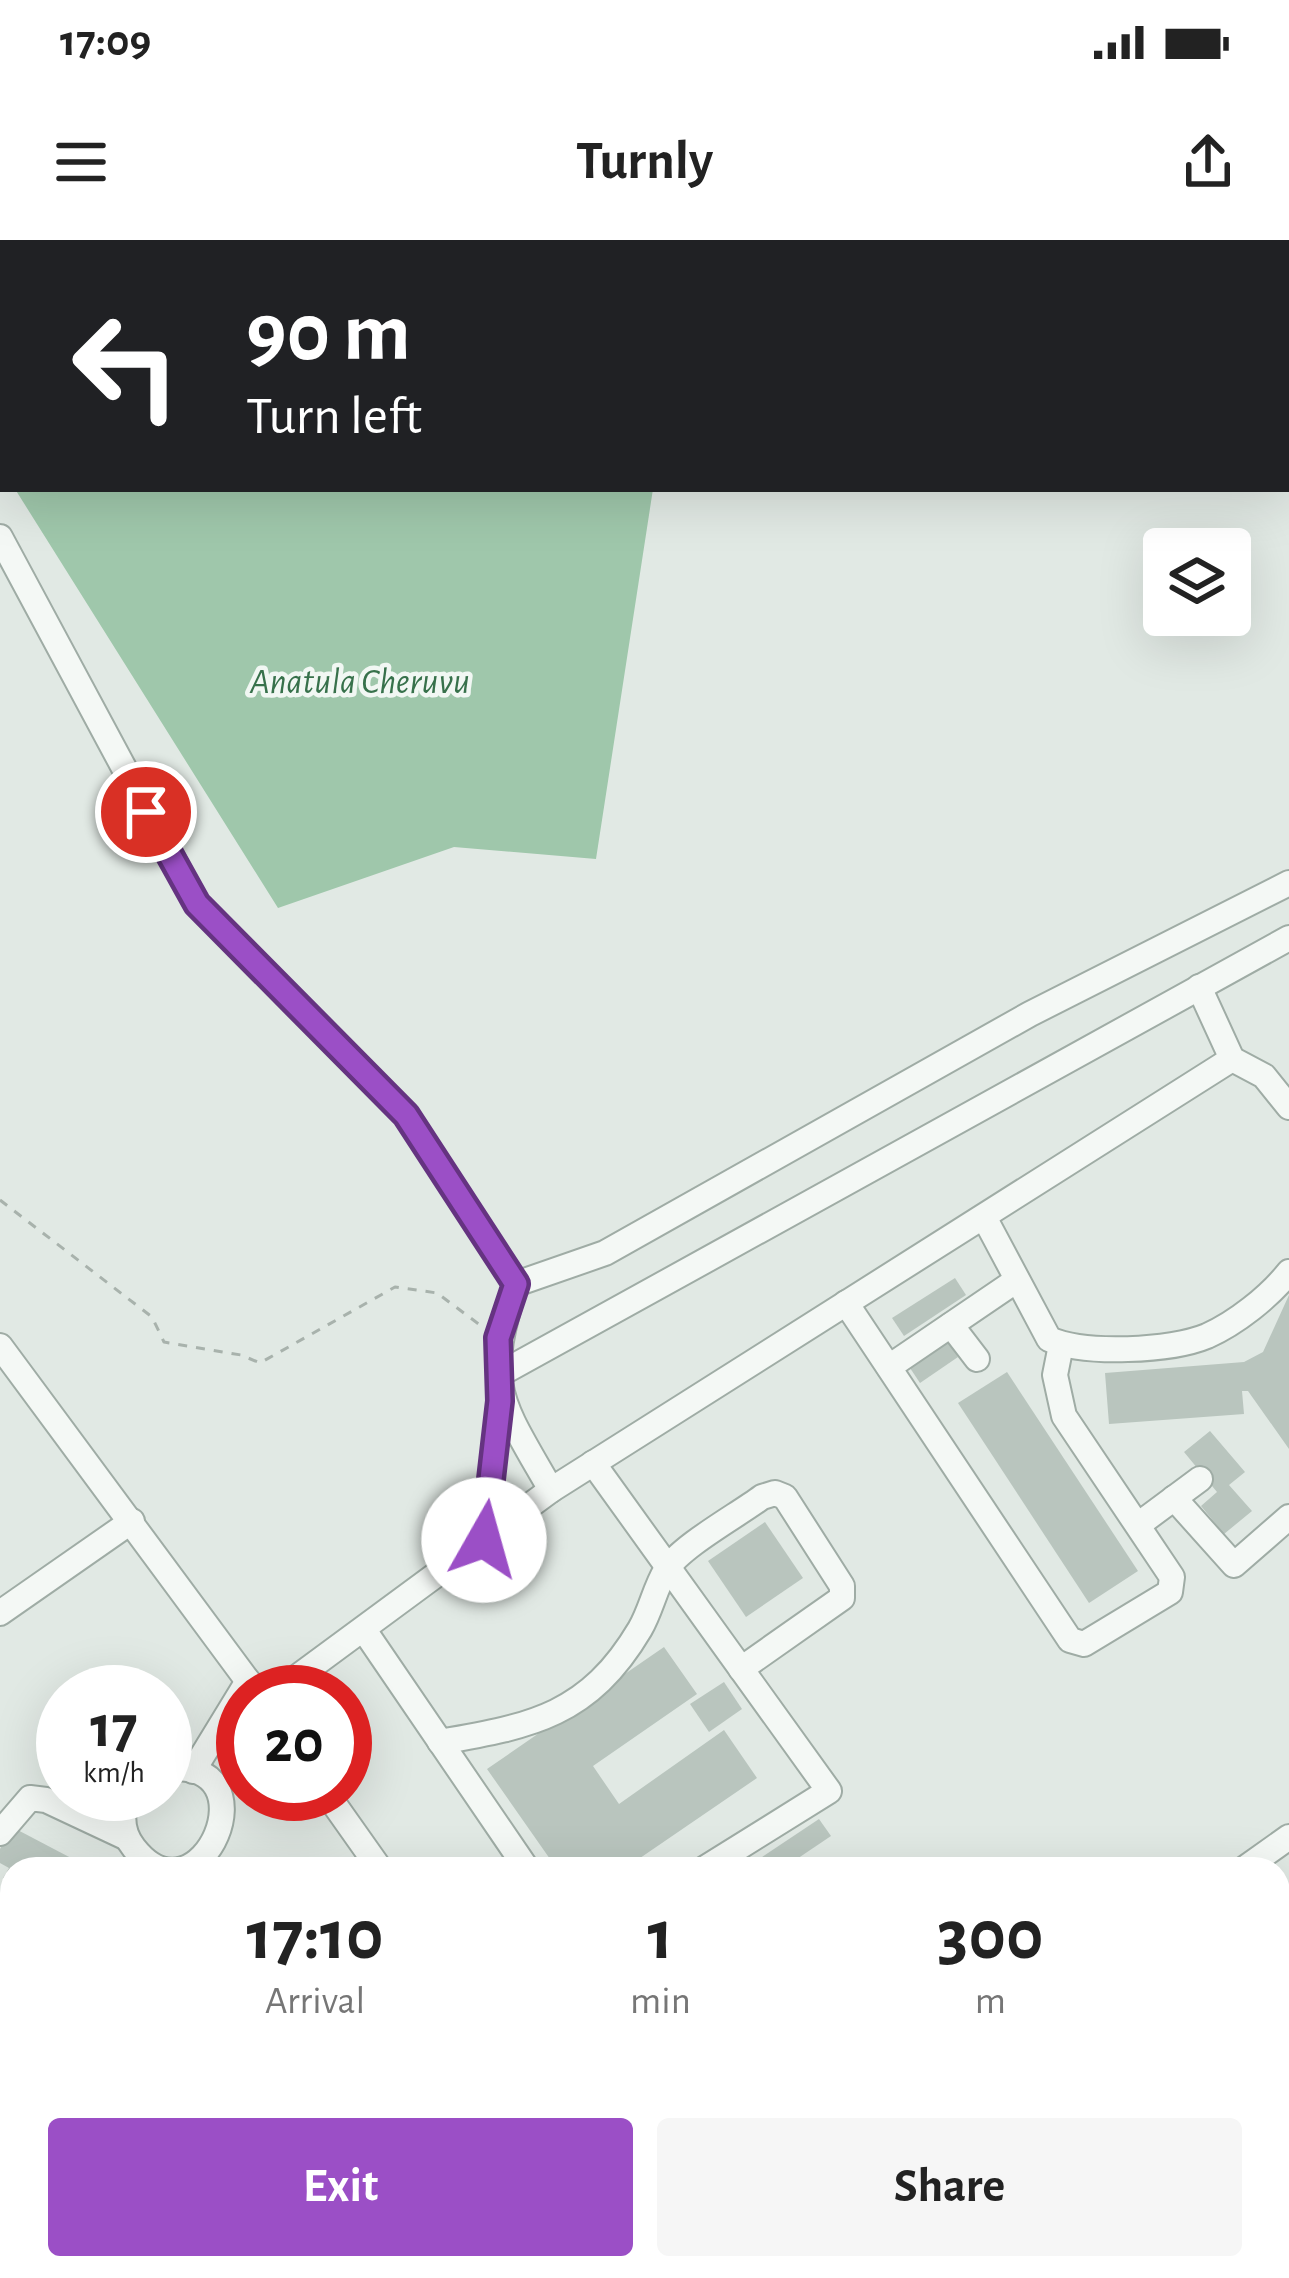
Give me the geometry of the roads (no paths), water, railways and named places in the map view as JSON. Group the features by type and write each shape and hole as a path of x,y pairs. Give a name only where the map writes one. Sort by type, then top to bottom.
{"lane":[{"path":"0,537 197,904 406,1115 516,1284"},
{"path":"516,1284 605,1253 1030,1014 1289,883"},
{"path":"500,1374 1289,938"},
{"path":"1199,987 1232,1058 1264,1076 1289,1108"},
{"path":"315,1665 551,1490 1232,1058"},
{"path":"984,1217 1049,1339 1079,1350 1165,1345 1205,1337 1251,1308 1289,1273"},
{"path":"890,1367 1017,1280"},
{"path":"484,1540 500,1401 498,1338 516,1284"},
{"path":"846,1303 1070,1640 1084,1644 1170,1592 1172,1577 1064,1416 1055,1375 1061,1345"},
{"path":"951,1325 977,1359"},
{"path":"0,1346 236,1665"},
{"path":"500,1401 551,1490"},
{"path":"593,1463 829,1791 723,1857"},
{"path":"1138,1525 1199,1480"},
{"path":"440,1742 535,1724 586,1695 619,1662 643,1623 668,1566 762,1497 775,1493 785,1497 842,1586 842,1598 741,1669"},
{"path":"1174,1498 1234,1565 1289,1517"},
{"path":"0,1613 132,1521"},
{"path":"364,1630 519,1857"},
{"path":"200,1857 219,1838 223,1807 217,1792 193,1772 216,1739"},
{"path":"0,1833 30,1798 46,1800 127,1838 145,1857"},
{"path":"123,1821 127,1838"},
{"path":"347,1821 372,1857"},
{"path":"1261,1857 1289,1837"}],"water":[{"name":"Anatula Cheruvu","path":"17,492 653,492 596,859 454,847 278,908"}]}
